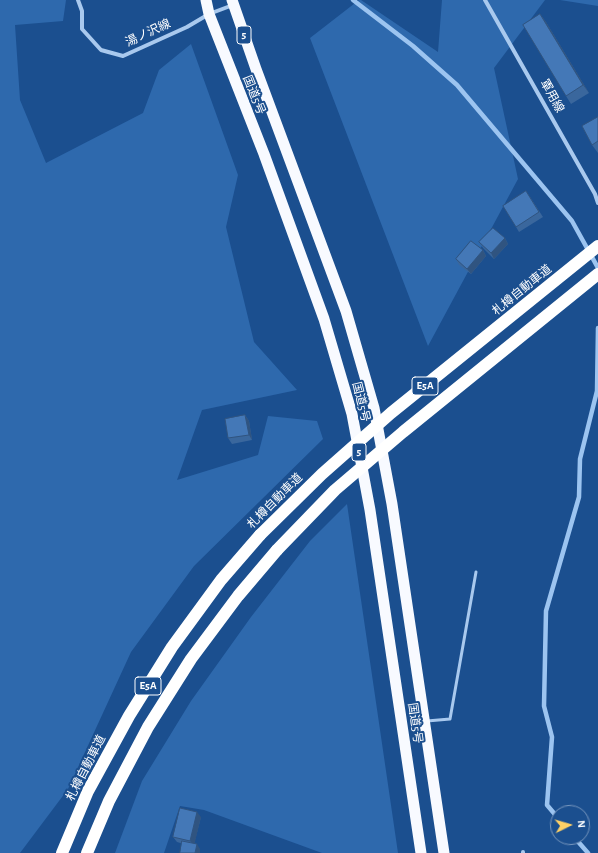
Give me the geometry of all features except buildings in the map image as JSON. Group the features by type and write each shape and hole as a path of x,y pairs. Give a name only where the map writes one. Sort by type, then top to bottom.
{"highway":[{"name":"国道5号","path":"206,0 209,14 264,154 324,319 352,414 370,510 421,853"},
{"name":"国道5号","path":"232,2 346,311 374,408 392,504 444,853"},
{"name":"札樽自動車道","path":"62,853 88,791 129,716 172,648 222,580 260,534 322,474 391,413 598,246"},
{"name":"E5A","path":"87,853 109,801 148,727 191,659 238,596 277,550 335,490 403,432 598,274"}],"street":[{"name":"湯ノ沢線","path":"78,0 82,11 82,29 101,50 123,56 187,27 232,2"},
{"name":"軍用線","path":"485,0 595,194 598,203"}],"lane":[{"path":"425,722 450,718 476,572"}],"shaded area":[{"path":"0,0 66,0 63,21 15,25 20,100 46,163 143,113 159,70 191,44 238,175 226,227 254,342 297,390 202,410 177,480 258,455 268,416 317,421 323,439 194,566 131,652 68,789 20,853 0,853"},
{"path":"359,0 438,52 442,0 545,0 494,68 518,179 428,346 310,38"},
{"path":"560,0 598,0 598,6"},
{"path":"347,504 398,853 322,853 204,810 180,806 164,853 115,853 142,781 191,701 251,617 310,541"}],"waterway":[{"path":"353,0 413,46 457,85 572,221 598,268"},
{"path":"550,809 547,805 552,737 544,706 546,611 579,497 580,459 597,391 598,328"},
{"path":"581,845 588,853"}]}
